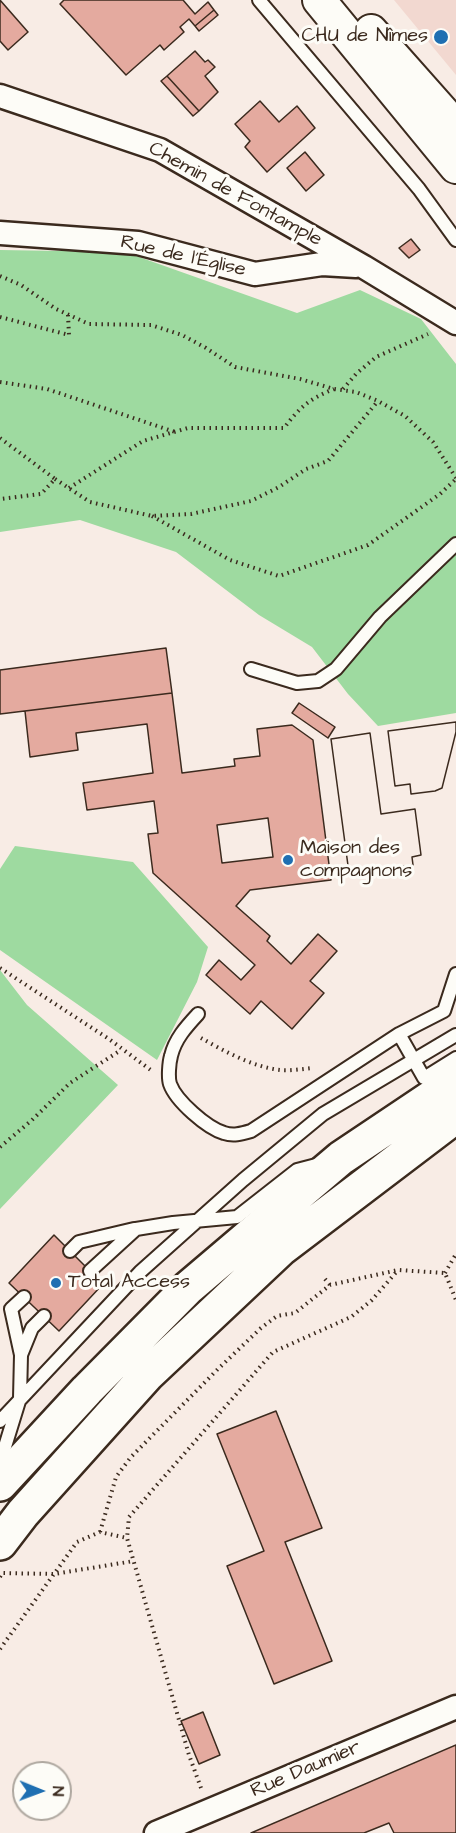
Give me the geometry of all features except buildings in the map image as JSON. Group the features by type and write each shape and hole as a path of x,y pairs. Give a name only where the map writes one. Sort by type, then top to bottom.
{"main road":[{"path":"319,0 456,167"},
{"path":"345,0 456,127"},
{"path":"0,1484 87,1390 188,1288 341,1158 456,1081"},
{"path":"0,1543 23,1513 147,1374 273,1256 456,1116"}],"street":[{"name":"Chemin de Fontample","path":"0,96 160,150 364,267 456,323"},
{"name":"Rue de l'Église","path":"0,233 138,243 255,274 322,264 364,267"},
{"name":"Rue Daumier","path":"156,1833 456,1707"}],"lane":[{"path":"259,0 418,189 456,240"},
{"path":"251,669 297,683 318,681 336,669 380,617 456,544"},
{"path":"198,1014 179,1034 170,1057 170,1083 184,1104 203,1122 222,1133 236,1135 251,1131 399,1034 444,1011 456,974"},
{"path":"399,1034 424,1078 456,1058"},
{"path":"0,1421 140,1272 243,1180 323,1114 456,1035"},
{"path":"70,1251 79,1242 136,1229 237,1217 297,1170 341,1158"},
{"path":"90,1271 136,1229"},
{"path":"0,1463 20,1398 21,1355 11,1309 24,1297"},
{"path":"21,1355 32,1328 44,1316"}],"path":[{"path":"0,276 21,285 56,309 89,324 151,325 182,335 235,367 300,378 334,389 356,392 378,401 405,416 433,442 456,479 440,494 368,545 279,576 230,560 152,516"},
{"path":"0,317 69,335 68,315"},
{"path":"342,390 376,357 415,340"},
{"path":"0,382 47,389 175,432"},
{"path":"69,488 143,441 188,428 284,428 299,408 318,395 334,389"},
{"path":"0,438 90,502 152,516 191,514 251,501 279,487 306,469 328,462 378,401"},
{"path":"0,499 41,494 55,479"},
{"path":"0,968 109,1039 121,1050 170,1083"},
{"path":"184,1028 220,1048 261,1065 280,1070 316,1068 335,1077"},
{"path":"0,1147 70,1083 121,1050"},
{"path":"445,1273 456,1254"},
{"path":"100,1532 116,1477 131,1457 261,1328 277,1316 295,1313 330,1285 398,1270 445,1273"},
{"path":"210,1810 189,1755 127,1538 129,1517 273,1352 351,1317 372,1300 398,1270"},
{"path":"445,1273 456,1300"},
{"path":"325,1279 330,1285"},
{"path":"0,1649 77,1542 100,1532 127,1538"},
{"path":"0,1577 2,1573 54,1574 134,1561"}],"shaded area":[{"name":"CHU de Nîmes","path":"394,0 456,0 456,75"}],"green space":[{"path":"0,250 125,252 297,313 360,290 421,319 456,364 456,713 378,726 348,694 312,647 259,615 176,552 80,520 0,532"},
{"path":"15,846 133,862 208,947 197,982 157,1060 0,950 0,869"},
{"path":"0,970 27,1005 118,1085 0,1209"}],"place":[{"name":"CHU de Nîmes","path":"441,37"},
{"name":"Maison des compagnons","path":"288,860"},
{"name":"Total Access","path":"56,1283"}]}
